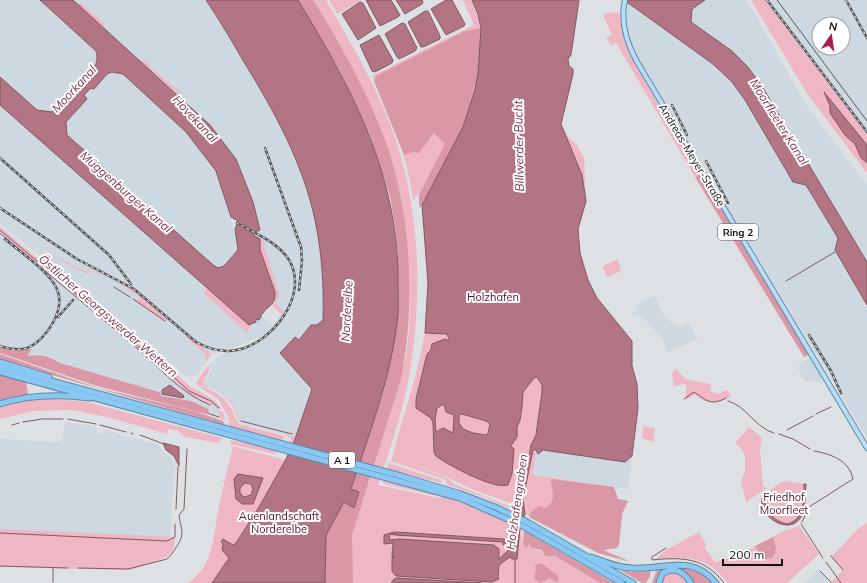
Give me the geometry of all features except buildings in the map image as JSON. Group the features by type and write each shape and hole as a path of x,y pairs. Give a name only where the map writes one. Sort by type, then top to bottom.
{"highway":[{"path":"0,362 91,391"},
{"name":"A 1","path":"0,367 91,391 226,431"},
{"path":"0,372 104,400"},
{"name":"A 1","path":"0,404 18,399 52,395 104,400 461,494 520,521 633,583"},
{"name":"A 1","path":"520,521 622,583"},
{"path":"581,554 616,566 635,568 676,564 689,565 705,572 716,583"},
{"path":"659,583 662,574 670,570 682,573 691,583"}],"main road":[{"name":"Andreas-Meyer-Straße","path":"625,0 624,24 626,36 638,64 867,448"}],"shaded area":[{"path":"0,0 40,0 96,51 98,60 96,65 82,78 84,82 53,111 37,111 0,77"},
{"path":"73,0 206,0 235,43 283,132 304,181 315,219 324,288 323,320 317,325 311,325 299,340 296,338 281,353 312,389 296,437 240,423 237,409 227,397 203,383 212,369 208,366 217,357 229,350 259,342 258,339 260,337 240,345 216,351 195,376 187,377 0,223 0,105 207,288 203,291 247,332 257,321 256,319 258,320 262,316 272,325 284,311 275,303 280,297 264,242 236,224 238,222 260,230 253,202 233,154 210,125 180,96 181,94 144,60 141,62 102,28 105,25 80,4 77,5"},
{"path":"298,0 313,0 335,36 367,97 391,157 398,184 407,239 410,296 401,379 352,535 353,583 325,583 326,535 344,502 349,504 359,492 351,489 383,393 398,254 390,196 370,136 340,72"},
{"path":"705,0 746,0 748,2 808,108 867,185 867,262 754,74 732,51 691,22 692,9"},
{"path":"765,0 780,0 781,2 781,0 867,0 867,133"},
{"path":"628,3 713,64 732,82 806,185 838,238 835,250 867,305 867,438 632,49 626,24"},
{"path":"481,28 478,73 463,127 422,205 419,208 419,195 445,144 434,133 419,153 413,152 404,155 374,81 376,76 465,31"},
{"path":"112,72 123,74 164,111 186,132 216,171 231,217 238,250 223,267 216,267 207,260 67,135 66,122 87,99 84,95 91,88 94,89 107,74"},
{"path":"701,174 809,355 804,357 695,177"},
{"path":"0,232 153,361 184,390 216,407 222,420 210,415 208,409 191,401 162,396 159,392 60,363 55,358 39,354 27,356 0,347"},
{"path":"655,296 662,313 668,320 679,327 688,323 698,339 668,353 661,337 644,318 631,314 638,309 636,305"},
{"path":"0,347 13,351 32,349 27,356 40,355 48,357 60,363 159,392 162,396 191,401 208,409 210,415 97,386 0,353"},
{"path":"0,354 98,388 194,411 223,421 225,425 0,360"},
{"path":"810,357 824,381 821,383 805,381 798,369 800,363"},
{"path":"0,373 26,381 28,395 0,402"},
{"path":"67,422 97,427 97,434 103,433 103,429 131,438 159,444 163,452 171,457 175,465 170,538 0,530 0,439 63,441 64,423"},
{"path":"543,450 625,462 632,456 628,489 533,475 536,454"},
{"path":"551,479 614,487 618,499 628,501 622,514 619,545 616,548 603,550 631,562 598,553 529,517 531,512 540,506 545,508 553,499"},
{"path":"524,529 535,537 614,583 600,583 555,556 546,556 542,550 532,548 529,544 525,547 523,544"},
{"path":"773,537 776,550 772,558 766,559 761,556 755,546"},
{"path":"541,563 558,576 559,580 557,582 550,578 540,583 534,579 536,569 535,565"},
{"path":"677,566 702,572 713,583 692,583 679,569 661,573 657,583 652,583 657,569"},
{"path":"819,569 830,583 805,583"},
{"path":"620,570 634,572 650,571 650,577 646,583 642,583"}],"green space":[{"name":"Auenlandschaft Norderelbe","path":"313,0 326,0 370,78 396,140 408,186 412,211 417,263 417,289 411,365 397,426 378,485 439,498 444,495 515,525 521,529 523,544 525,547 529,544 532,548 555,556 600,583 188,583 197,576 208,559 233,446 369,483 405,360 409,331 410,306 409,255 397,180 384,137 367,97 335,36"},
{"path":"329,0 362,0 337,14"},
{"name":"Holzhafen","path":"463,0 472,0 480,22 545,377 536,435 531,445 536,454 533,475 614,487 618,499 628,501 622,514 619,545 616,548 603,550 631,562 598,553 522,512 522,514 483,497 448,485 444,479 390,461 392,459 419,363 427,310 427,281 422,207 418,193 414,200 413,199 406,166 397,136 386,106 372,76 474,25","holes":["414,465 441,475 515,505 514,508 454,484 447,478"]},
{"path":"751,0 765,0 867,134 867,173 808,95"},
{"path":"81,3 105,24 102,28 77,5"},
{"path":"610,12 619,13 625,41 630,55 701,174 695,177 616,43 612,45 606,38 612,35 603,15"},
{"path":"144,60 151,66 150,67 182,94 180,96 141,62"},
{"path":"566,135 577,145 584,158 586,201 582,175"},
{"path":"10,224 55,256 87,272 90,268 108,277 91,270 87,274 60,260"},
{"path":"0,227 154,356 154,358 152,360 0,232"},
{"path":"260,239 265,242 264,246 280,297 275,303 260,250"},
{"path":"618,259 621,271 607,277 603,266"},
{"path":"116,281 134,290 168,320 166,321 137,302 140,297"},
{"path":"207,288 249,325 252,324 247,333 203,292"},
{"path":"275,303 284,311 282,315 272,306"},
{"path":"186,335 210,353 210,356 206,361 204,353 185,337"},
{"path":"158,359 191,387 214,400 221,408 219,411 224,413 225,420 222,420 216,407 187,392 155,362"},
{"path":"208,366 210,368 203,383 216,391 196,384"},
{"path":"675,368 685,379 711,384 710,391 718,394 727,390 731,395 723,401 718,402 708,402 699,398 695,394 686,400 686,384 674,386 672,374"},
{"path":"197,385 207,388 222,397 229,405 239,424 281,435 285,438 283,438 282,442 229,426 229,422 233,421 229,421 229,414 227,415 219,400"},
{"path":"220,393 235,407 240,423 232,405"},
{"path":"52,399 87,402 222,438 218,443 185,437 177,430 168,429 167,434 107,417 71,410 33,411 0,419 0,408 29,400"},
{"path":"240,423 296,437 293,444 289,443 291,438 283,434"},
{"path":"643,426 655,428 653,442 642,438"},
{"path":"749,427 762,438 760,450 763,486 767,488 746,502 741,482 745,471 745,455 740,447 735,443"},
{"path":"231,440 278,450 275,454 230,444"},
{"path":"388,463 441,480 442,483 387,470"},
{"path":"384,479 436,494 437,496 389,485 383,483"},
{"name":"Friedhof Moorfleet","path":"786,481 804,484 804,500 802,512 797,520 784,523 774,519 770,515 767,511 763,496 781,482"},
{"path":"867,523 867,583 830,583 843,570 831,557 858,529"},
{"path":"799,526 819,554 787,583 728,583 713,567 696,560 687,558 656,559 666,550 699,532 706,544 705,548 715,562 742,554 755,546 761,556 777,546 773,537 784,531"},
{"path":"0,529 175,537 174,547 169,556 130,570 0,567"},
{"path":"669,571 679,573 689,583 661,583 663,574"}],"water":[{"path":"40,0 73,0 210,125 236,159 253,202 260,230 255,232 253,235 260,239 260,250 275,292 273,303 262,314 259,320 256,319 256,322 249,325 0,105 0,77 37,110 52,112 75,87 78,89 84,82 82,78 96,64 96,51","holes":["112,72 123,74 186,132 216,171 231,217 238,221 235,229 238,250 224,266 218,268 212,264 67,135 66,122 87,99 84,95 91,88 94,89 107,74"]},
{"name":"Norderelbe","path":"206,0 298,0 337,68 354,102 369,136 382,172 391,209 397,247 398,287 398,314 394,344 378,407 351,489 359,492 354,508 344,502 326,535 325,583 212,583 229,558 222,550 223,544 221,542 223,539 233,545 236,543 259,507 294,442 312,389 280,353 295,337 299,340 311,325 317,325 323,320 323,295 321,257 315,220 303,178 286,138 266,99"},
{"path":"366,0 391,0 400,15 380,26"},
{"path":"396,0 422,0 423,2 405,14"},
{"path":"446,0 452,0 465,24 464,26 446,35 431,9"},
{"name":"Billwerder Bucht","path":"472,0 579,0 571,55 568,59 569,66 573,69 573,74 561,124 582,175 586,201 578,229 580,253 588,280 597,298 632,341 632,366 637,384 638,408 632,456 625,462 543,450 538,454 536,450 533,450 523,499 525,514 520,528 517,559 512,559 510,557 499,565 499,579 492,582 396,576 392,571 392,558 395,557 392,557 393,543 384,544 384,535 394,532 394,535 390,534 389,540 399,539 494,545 499,549 499,559 513,546 516,528 522,513 521,500 531,445 536,435 542,392 542,385 537,377 534,378 523,392 520,420 517,427 517,437 511,446 514,449 512,474 508,485 501,486 471,476 436,456 434,452 433,423 431,418 416,408 416,399 427,354 431,350 432,344 445,339 450,341 447,334 425,333 428,282 422,205 463,127 475,89 478,73 481,28 478,14","holes":["444,404 446,412 454,415 453,433 443,428 436,432 435,419 437,408","462,414 486,421 490,424 488,433 486,435 473,433 463,429 459,423 459,415"]},
{"name":"Moorfleeter Kanal","path":"624,0 705,0 692,9 691,22 732,51 747,66 760,83 867,262 867,305 835,250 838,238 806,185 793,182 745,100 732,82 713,64"},
{"path":"360,2 363,3 376,28 358,40 342,14"},
{"path":"425,11 428,11 440,39 421,47 408,22"},
{"path":"402,23 405,24 417,48 415,51 399,59 385,34"},
{"path":"379,35 393,60 392,63 375,72 372,71 360,45"},
{"path":"824,92 867,145 867,163 861,158 855,144 845,135 830,113 830,106"},
{"path":"170,385 184,396 183,398 162,394 162,390"},
{"path":"163,443 179,447 179,466 174,456 166,450"},
{"path":"238,474 263,478 253,504 242,504 236,499 234,479","holes":["245,483 251,484 253,489 251,495 244,497 240,493 240,488"]},
{"path":"804,484 806,484 804,508 802,515 797,522 790,525 783,525 775,522 769,517 764,510 762,503 763,496 770,514 774,518 782,523 787,524 793,522 797,518 802,508"},
{"path":"395,532 504,539 506,543 503,545 503,542 395,535"},
{"path":"397,578 482,583 391,583"}],"waterway":[{"name":"Östlicher Georgswerder Wettern","path":"0,230 152,358"},
{"name":"Östlicher Georgswerder Wettern","path":"0,233 138,349 181,388 210,405"},
{"path":"786,281 835,252"},
{"path":"114,287 130,297"},
{"path":"133,299 165,321"},
{"name":"Östlicher Georgswerder Wettern","path":"157,362 189,391 211,401 219,408"},
{"path":"684,399 694,392 702,398 713,402 726,398"},
{"path":"728,401 741,407 761,427 774,433"},
{"path":"816,414 831,407"},
{"path":"210,414 219,417"},
{"path":"787,430 813,416"},
{"path":"23,422 42,419 63,419"},
{"path":"68,419 96,424"},
{"name":"Östlicher Georgswerder Wettern","path":"241,421 292,434"},
{"path":"12,425 19,423"},
{"path":"100,425 126,432"},
{"path":"779,434 793,439 810,449"},
{"path":"140,435 164,444"},
{"path":"78,568 128,569 170,557 182,536 179,515 184,509 187,449"},
{"path":"802,522 809,507 853,479 848,467 838,459 833,456 814,451"},
{"path":"176,509 178,467"},
{"path":"0,533 167,541 175,537 175,524"},
{"path":"801,524 823,558"},
{"path":"666,548 652,557 652,560 683,559 692,561 709,568 717,574 724,583"},
{"path":"831,556 843,570"},
{"name":"Holzhafengraben","path":"515,560 515,583"},
{"path":"826,562 841,583"},
{"path":"0,566 68,568"},
{"path":"53,568 53,582"},
{"path":"820,571 831,582"}],"tram line":[{"path":"777,0 867,121"}],"railway":[{"path":"767,0 867,132"},
{"path":"846,0 867,38"},
{"path":"672,105 687,135"},
{"path":"265,148 301,247 302,261 299,290"},
{"path":"0,158 109,255 131,284"},
{"path":"706,161 728,203"},
{"path":"0,208 77,259 134,289 196,342 206,347 221,351 232,351 250,346 263,338 284,316 291,302 295,288 294,274 289,260 279,248 265,238 237,223"},
{"path":"0,346 10,349 20,349 27,348 34,344 48,331 57,313 59,304 59,295 52,281 40,268 5,239"},
{"path":"58,317 73,300"},
{"path":"809,335 831,371 841,393"}],"water label":[{"name":"Moorkanal","path":"74,89"},
{"name":"Hovekanal","path":"195,119"},
{"name":"Müggenburger Kanal","path":"126,192"}]}
